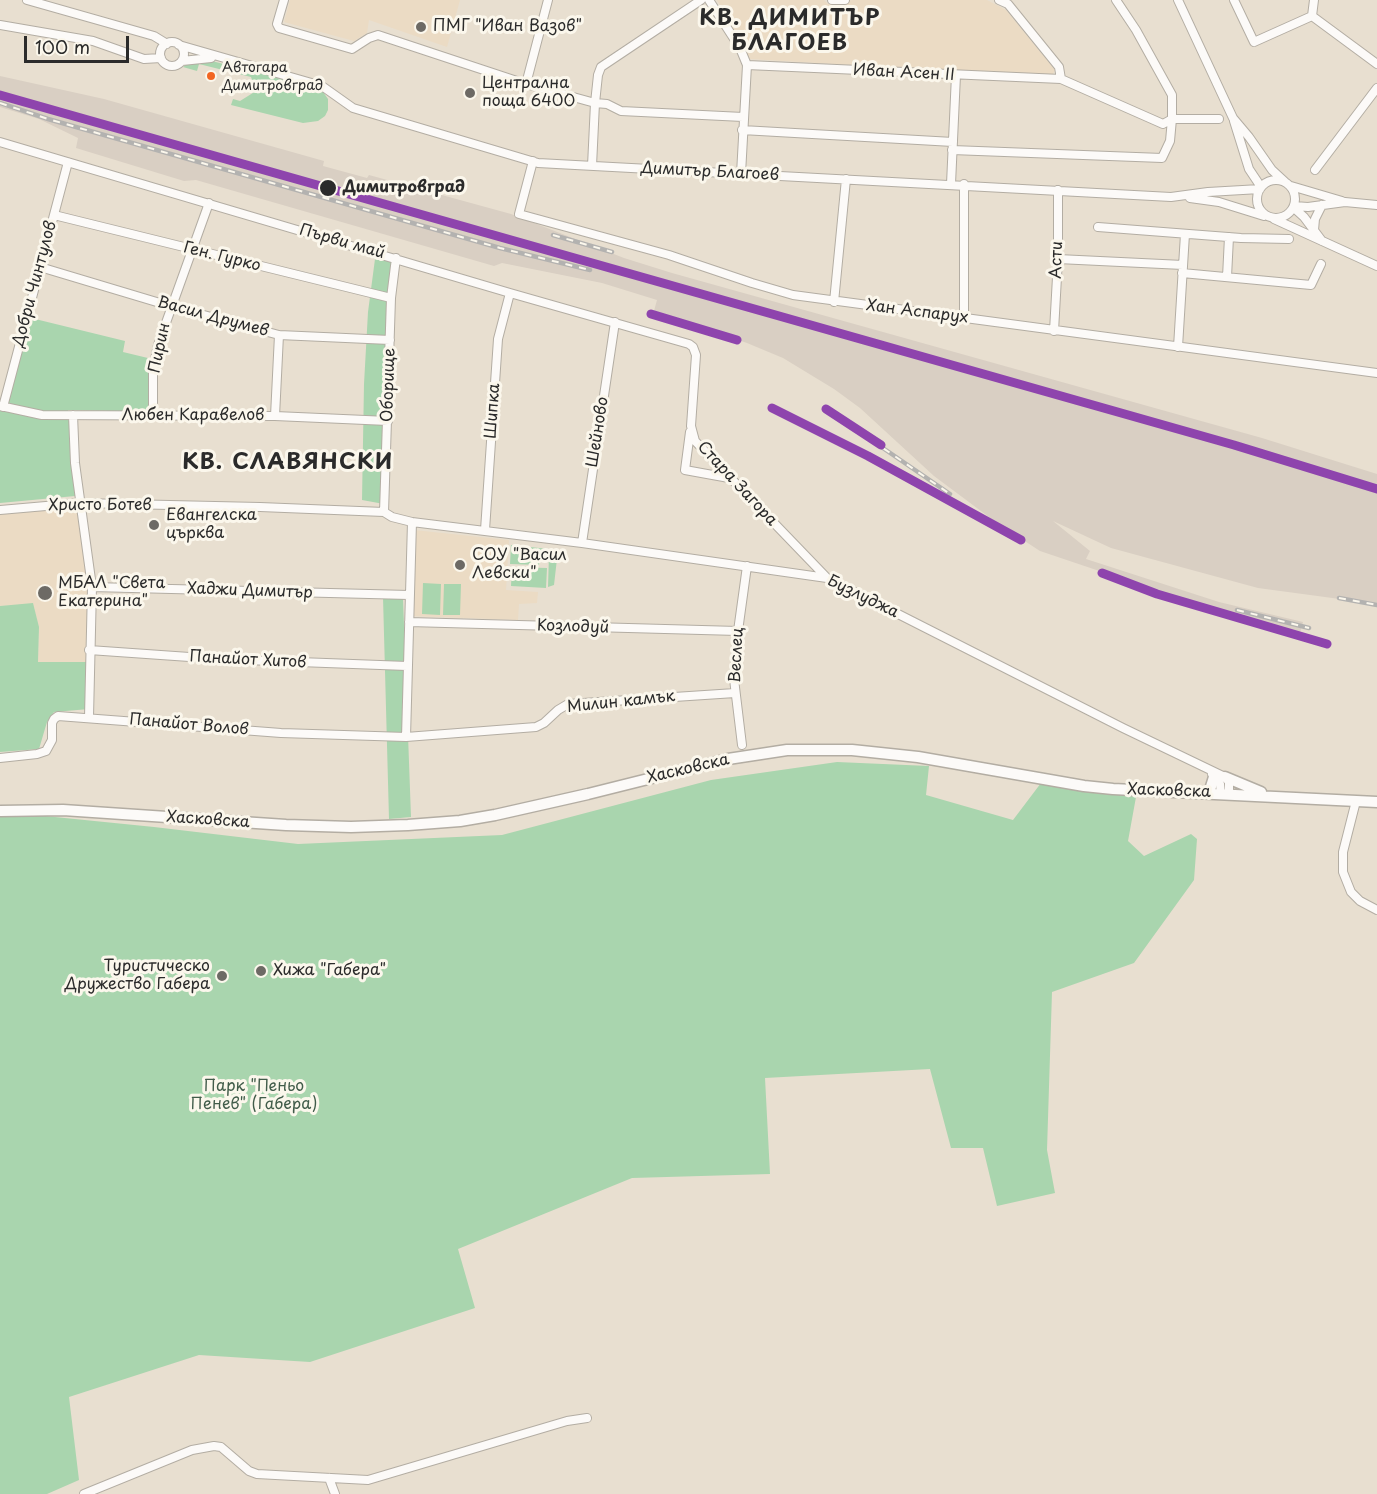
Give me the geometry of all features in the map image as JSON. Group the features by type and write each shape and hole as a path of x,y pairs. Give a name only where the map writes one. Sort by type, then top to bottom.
{"main road":[{"name":"Хасковска","path":"0,811 63,810 263,824 351,827 460,821 495,815 736,757 787,750 852,750 918,757 1084,786 1377,802"},
{"path":"1209,793 1216,774 1252,789 1282,797"}],"street":[{"path":"27,0 153,36 166,44"},
{"path":"284,0 277,24 279,28 352,49 378,35 526,84 595,103 607,104 621,111 743,117"},
{"path":"526,84 548,0"},
{"path":"592,166 595,103 601,67 700,0"},
{"path":"709,0 740,48 747,65 741,174"},
{"path":"832,0 845,0"},
{"path":"999,0 1010,2 1059,67 1061,79 1158,123 1163,124 1172,119 1219,119"},
{"path":"742,130 953,146 1162,158 1170,141 1172,95 1136,30 1116,0"},
{"path":"1178,0 1233,118 1249,169 1261,188"},
{"path":"1234,0 1254,42 1312,16"},
{"path":"1312,16 1314,0"},
{"path":"1312,16 1377,64"},
{"path":"0,25 93,41 144,59 161,58"},
{"path":"182,61 184,52 179,45 171,42 161,50 161,58 165,64 171,66 196,58 222,58"},
{"name":"Димитър Благоев","path":"179,45 322,86 353,108 533,161 1171,197 1261,188"},
{"name":"Иван Асен II","path":"747,65 1061,79"},
{"path":"951,184 956,75"},
{"path":"1316,170 1377,88"},
{"path":"1233,118 1272,170 1287,183 1295,195 1294,207 1287,216 1269,217 1262,212 1257,201 1261,188 1272,181 1287,183 1345,202 1377,205"},
{"name":"Първи май","path":"0,142 510,293 684,342"},
{"name":"Хан Аспарух","path":"533,161 519,214 669,255 793,295 1377,373"},
{"name":"Добри Чинтулов","path":"2,406 68,162"},
{"path":"1232,190 1244,184 1248,178 1249,169"},
{"path":"834,302 846,179"},
{"path":"964,184 964,318"},
{"name":"Асти","path":"1054,331 1058,259 1058,190"},
{"path":"1171,197 1219,202 1269,217 1377,266"},
{"path":"1294,207 1345,202"},
{"name":"Пирин","path":"153,415 153,369 158,345 170,306 209,203"},
{"path":"1314,230 1315,219 1322,206"},
{"path":"1294,207 1324,243"},
{"name":"Ген. Гурко","path":"54,214 392,298"},
{"path":"1098,228 1289,239"},
{"path":"1178,347 1185,234"},
{"path":"1227,277 1229,237"},
{"name":"Оборище","path":"384,512 390,340 396,258"},
{"path":"1058,259 1182,269 1227,277 1311,285 1321,264"},
{"name":"Васил Друмев","path":"40,267 170,306 279,335 390,340"},
{"name":"Шипка","path":"485,530 498,339 510,293"},
{"name":"Шейново","path":"582,543 615,322"},
{"path":"275,416 279,335"},
{"name":"Стара Загора","path":"684,342 693,346 696,355 691,426 695,441 827,578"},
{"name":"Любен Каравелов","path":"2,406 42,415 275,416 388,421"},
{"path":"73,415 80,503 92,587 89,717"},
{"path":"691,426 685,470 729,478"},
{"name":"Христо Ботев","path":"0,510 80,503 384,512 392,517 412,522 485,530"},
{"path":"406,737 412,522"},
{"name":"Бузлуджа","path":"485,530 827,578 1216,774"},
{"name":"Веслец","path":"742,745 734,679 747,566"},
{"name":"Хаджи Димитър","path":"92,587 409,595"},
{"name":"Козлодуй","path":"409,622 738,631"},
{"name":"Панайот Хитов","path":"89,650 218,659 407,666"},
{"name":"Милин камък","path":"406,737 536,727 568,704 735,693"},
{"name":"Панайот Волов","path":"0,758 45,751 52,741 52,723 58,716 280,733 406,737"},
{"path":"1216,774 1225,794"},
{"path":"1356,801 1343,852 1343,872 1351,892 1360,901 1377,910"},
{"path":"84,1494 192,1450 214,1446 222,1447 249,1471 257,1474 368,1480 546,1427 586,1418"},
{"path":"329,1479 335,1494"}],"shaded area":[{"name":"ПМГ \"Иван Вазов\"","path":"290,0 460,0 447,47 369,20 367,33 354,41 284,22"},
{"path":"717,0 824,0 828,4 853,0 987,0 1006,10 1055,70 1051,77 750,59"},
{"path":"0,76 104,99 324,161 323,166 367,178 369,175 511,214 624,258 672,273 1262,438 1377,474 1377,604 1258,588 1111,548 1053,521 1090,551 1086,559 1219,602 1303,622 1299,636 1040,551 997,523 934,476 860,408 834,389 783,358 654,311 657,300 602,283 502,263 494,266 196,180 184,181 76,148 78,138 39,119 0,107"},
{"name":"МБАЛ \"Света Екатерина\"","path":"76,505 89,582 88,662 38,662 39,627 33,604 0,606 0,512"},
{"name":"СОУ \"Васил Левски\"","path":"414,530 509,540 506,590 538,592 537,603 519,604 518,620 412,616"}],"green space":[{"path":"208,60 321,89 328,99 328,110 325,116 318,121 303,123 231,105 233,99 240,101 256,91 251,77 199,64 197,71 183,67 190,62"},
{"path":"375,259 396,262 384,504 362,500 364,384 368,312"},
{"path":"31,318 125,341 123,352 152,359 149,412 68,410 75,496 0,503 0,409 5,410"},
{"path":"511,545 558,550 554,585 548,587 549,554 540,554 539,565 510,564"},
{"path":"512,567 547,568 546,588 511,586"},
{"path":"423,583 441,584 440,615 422,614"},
{"path":"444,584 461,584 460,615 443,615"},
{"path":"383,597 403,598 411,817 389,819"},
{"path":"33,603 39,627 38,662 88,662 89,709 54,712 47,722 39,749 0,752 0,606"},
{"name":"Парк \"Пеньо Пенев\" (Габера)","path":"837,762 929,766 926,795 1013,820 1041,783 1136,797 1128,841 1144,856 1191,834 1197,839 1194,880 1134,963 1052,992 1047,1150 1055,1193 997,1206 983,1148 951,1148 930,1069 765,1078 770,1174 632,1178 458,1249 475,1308 310,1362 199,1355 69,1397 79,1480 47,1494 0,1494 0,817 35,815 298,844 502,835 711,780"}],"railway":[{"path":"0,95 1234,445 1377,489"},
{"path":"0,103 48,119 500,248 590,270"},
{"path":"553,235 612,252"},
{"path":"651,314 737,340"},
{"path":"772,408 868,456 1021,540"},
{"path":"826,409 950,494"},
{"path":"1102,573 1157,594 1327,644"},
{"path":"1339,598 1377,605"},
{"path":"1237,610 1309,628"}],"transit line":[{"path":"0,95 1234,445 1377,489"},
{"path":"651,314 737,340"},
{"path":"772,408 868,456 1021,540"},
{"path":"826,409 881,445"},
{"path":"1102,573 1157,594 1327,644"}],"place":[{"name":"ПМГ \"Иван Вазов\"","path":"421,27"},
{"name":"Автогара Димитровград","path":"211,76"},
{"name":"Централна поща 6400","path":"470,93"},
{"name":"Димитровград","path":"328,188"},
{"name":"Евангелска църква","path":"154,525"},
{"name":"СОУ \"Васил Левски\"","path":"460,565"},
{"name":"МБАЛ \"Света Екатерина\"","path":"45,593"},
{"name":"Хижа \"Габера\"","path":"261,971"},
{"name":"Туристическо Дружество Габера","path":"222,976"}],"district":[{"name":"КВ. ДИМИТЪР БЛАГОЕВ","path":"790,32"},
{"name":"КВ. СЛАВЯНСКИ","path":"288,463"}]}
